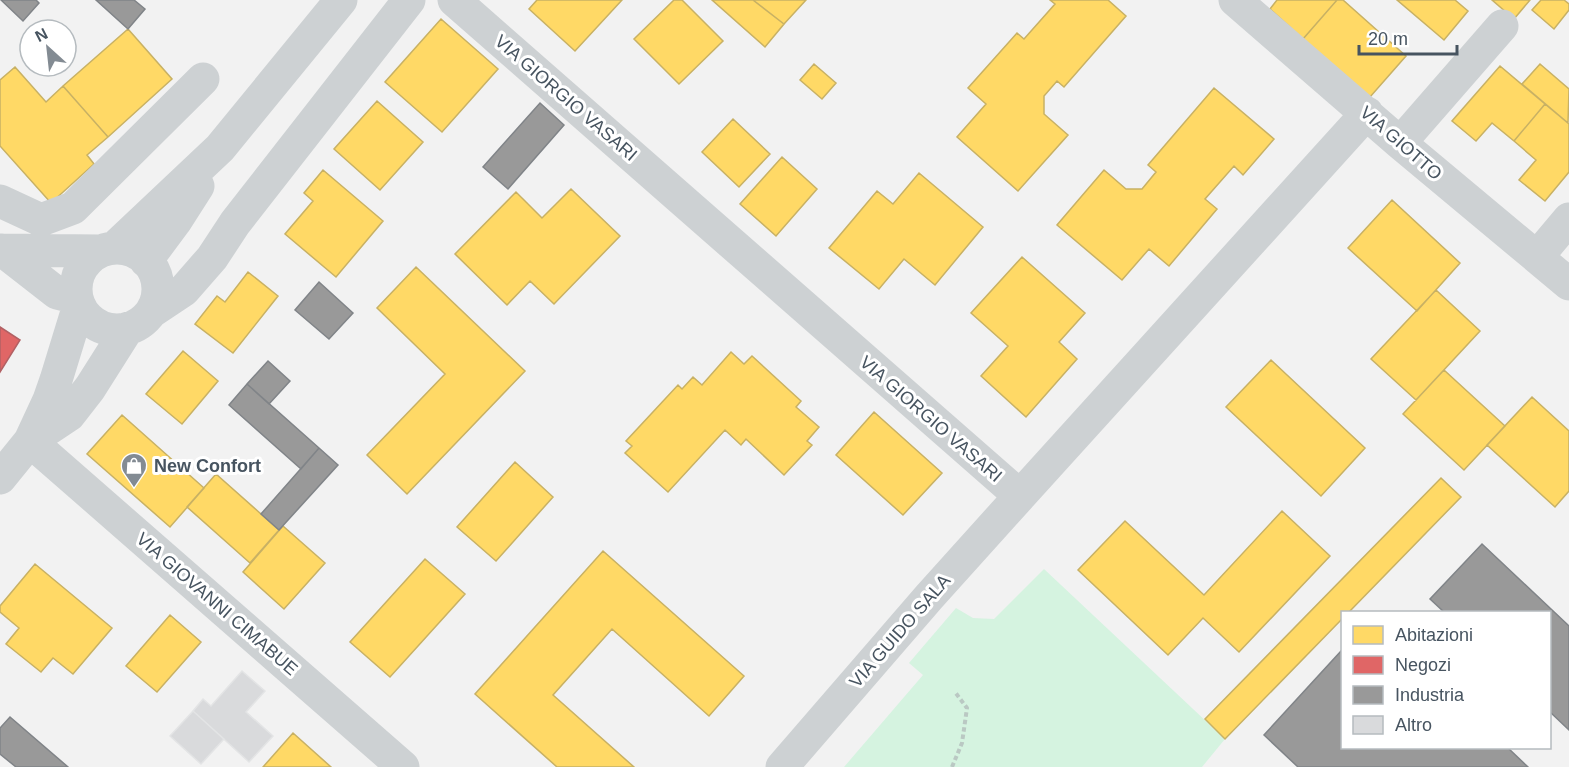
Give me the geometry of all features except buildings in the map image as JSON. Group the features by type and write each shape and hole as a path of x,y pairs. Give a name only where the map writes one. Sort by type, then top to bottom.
{"street":[{"path":"150,266 220,148 341,0"},
{"path":"220,148 107,249 86,261 78,273 75,287 78,302 86,317 98,326 114,330 140,320 184,290 212,258 235,223 409,0"},
{"name":"VIA GIORGIO VASARI","path":"454,0 1020,496 1367,113"},
{"name":"VIA GIOTTO","path":"1235,0 1400,143 1569,284"},
{"path":"1400,143 1502,26"},
{"path":"0,201 41,220 73,208 202,79"},
{"path":"1537,257 1569,219"},
{"path":"150,266 173,268 201,253 235,223"},
{"path":"1,250 127,249 140,255 150,266 156,278 158,292 90,388 69,415 30,441"},
{"path":"1,250 57,293 78,302"},
{"path":"0,478 30,441 56,380 78,302"},
{"name":"VIA GIOVANNI CIMABUE","path":"30,441 403,767"},
{"name":"VIA GUIDO SALA","path":"782,767 1020,496"}],"path":[{"path":"952,767 963,742 967,708 955,692"}],"green space":[{"path":"1044,569 1225,739 1202,767 844,767 923,675 909,663 956,608 973,618 994,619"}],"place":[{"name":"New Confort","path":"134,489"}]}
